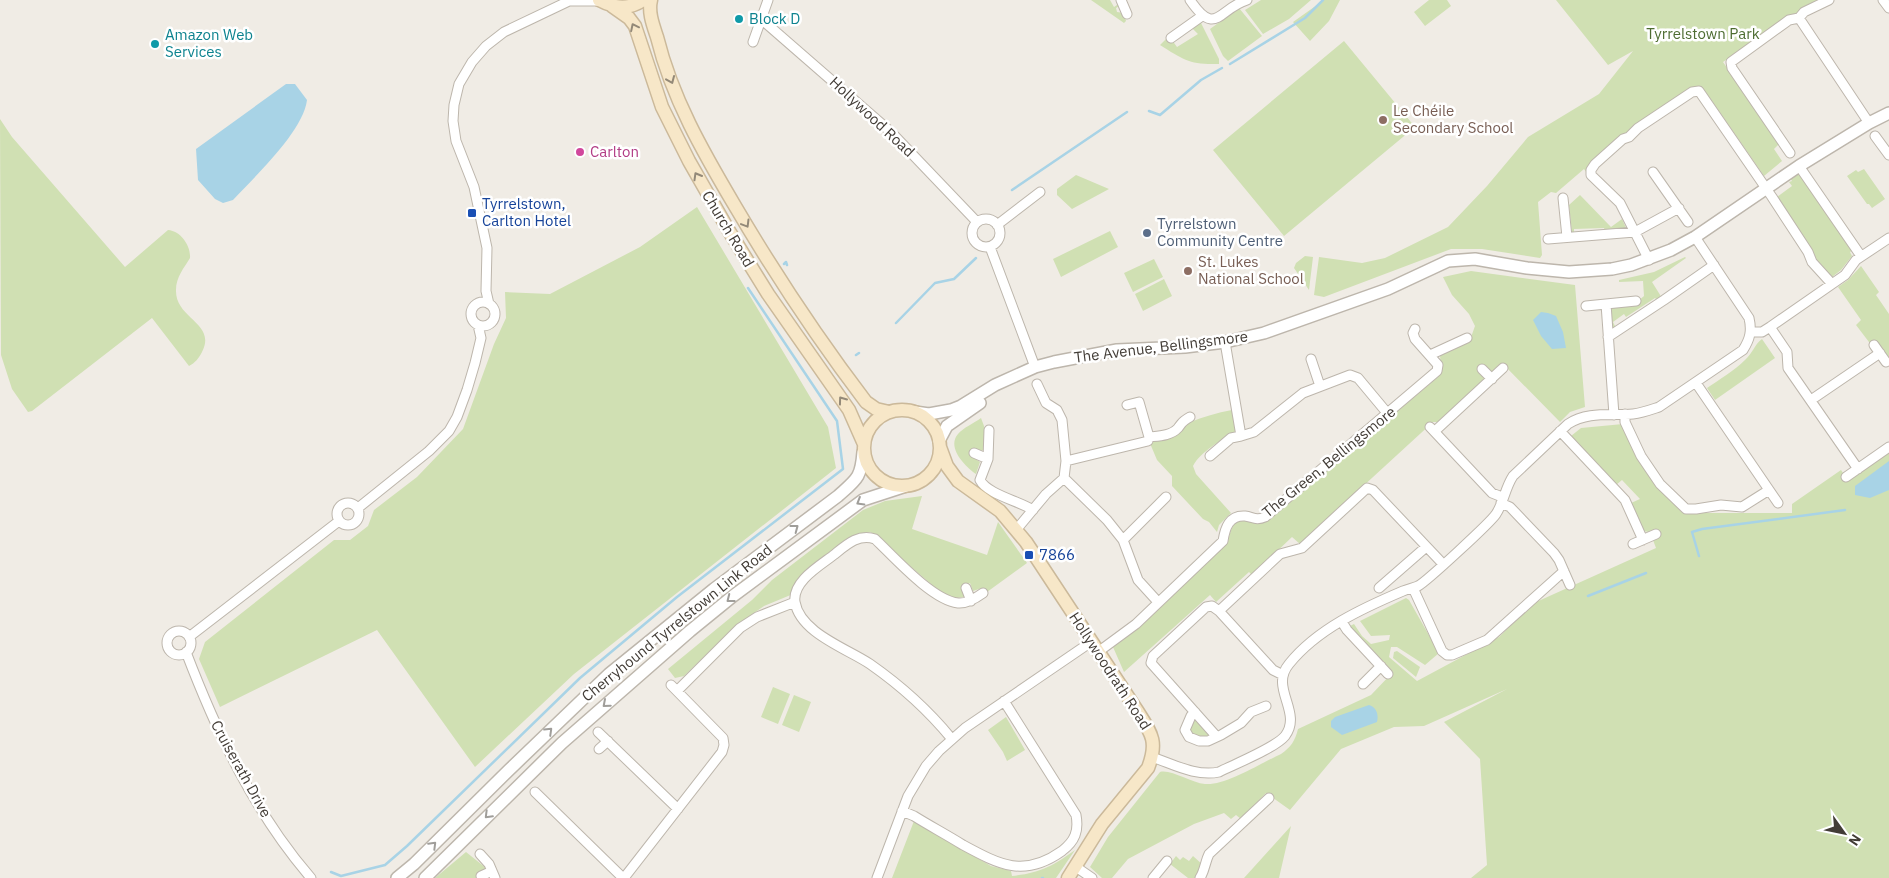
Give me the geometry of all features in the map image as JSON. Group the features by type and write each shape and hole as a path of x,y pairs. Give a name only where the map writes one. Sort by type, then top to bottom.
{"main road":[{"path":"604,2 627,7 643,0"},
{"name":"Church Road","path":"651,0 651,16 667,71 694,135 714,170 775,273 824,346 866,402 876,409 889,412"},
{"name":"Church Road","path":"604,2 629,18 635,26 662,107 689,161 724,224 773,302 849,410 863,448"},
{"path":"923,480 935,466 940,444 934,428 926,419 915,412 902,410 889,412 880,417 872,424 866,434 863,448 867,464 873,474 883,482 894,486 906,486 940,476 958,480"},
{"name":"Hollywoodrath Road","path":"940,444 947,466 958,480 1000,511 1037,558 1151,732 1154,740 1152,757"},
{"path":"1068,878 1102,824 1148,768 1152,757"}],"street":[{"path":"484,303 487,248 474,187 456,141 454,128 454,105 460,84 472,62 486,46 504,32 569,0 604,2"},
{"path":"753,42 768,0"},
{"path":"1122,0 1128,14"},
{"path":"1190,0 1202,16 1209,20 1217,19 1232,7 1247,0"},
{"path":"1790,153 1732,68 1730,62 1789,20 1800,18 1804,12 1829,0"},
{"path":"1883,0 1889,8"},
{"path":"1171,38 1202,16"},
{"path":"1800,18 1869,123"},
{"name":"Hollywood Road","path":"761,19 892,133 977,222"},
{"path":"1832,284 1812,262 1808,252 1766,188 1699,91 1695,91 1638,128 1592,166 1591,175 1620,204 1649,260 1695,237 1766,188 1799,166 1869,123 1889,113"},
{"path":"1875,136 1888,153"},
{"path":"1799,166 1862,256"},
{"path":"1653,172 1688,222"},
{"path":"997,225 1040,192"},
{"path":"1563,198 1567,237"},
{"path":"1548,239 1635,232 1679,208"},
{"path":"985,219 997,225 999,229 997,242 990,247 980,246 973,240 972,230 977,222 985,219"},
{"path":"1152,757 1193,771 1211,774 1276,744 1285,736 1291,718 1290,708 1282,692 1281,683 1287,666 1309,644 1329,628 1379,602 1419,585 1496,516 1508,484 1514,476 1560,432 1575,420 1584,416 1646,412 1659,407 1743,350 1751,332 1746,312 1695,237"},
{"path":"1751,332 1762,332 1770,327 1845,275 1856,260 1889,238"},
{"path":"990,247 1034,368"},
{"name":"The Avenue, Bellingsmore","path":"915,412 929,414 951,410 995,385 1034,368 1054,362 1117,350 1185,347 1225,342 1264,333 1388,289 1448,261 1475,259 1528,268 1569,272 1612,269 1649,260"},
{"path":"1608,337 1714,265"},
{"path":"1586,306 1636,301"},
{"path":"480,337 494,319 495,312 484,303"},
{"path":"358,508 430,451 449,431 467,390 480,337 478,325 472,315 474,307 484,303"},
{"path":"1606,304 1614,415"},
{"path":"478,325 485,326 491,323"},
{"path":"1770,327 1787,352 1788,368 1858,469"},
{"path":"1415,329 1413,333 1415,338 1430,355 1467,338"},
{"path":"1225,342 1241,436"},
{"path":"1874,345 1886,362"},
{"path":"1811,400 1880,354"},
{"name":"The Green, Bellingsmore","path":"877,878 908,796 926,766 952,738 1004,702 1094,647 1136,624 1223,541 1226,528 1232,520 1244,516 1258,520 1265,517 1437,371 1438,365 1430,355"},
{"path":"1312,359 1320,386"},
{"path":"1504,368 1433,429 1492,493 1510,507 1554,553 1570,585"},
{"path":"1482,369 1492,380"},
{"path":"1210,456 1231,438 1254,432 1296,397 1350,375 1354,376 1388,414"},
{"name":"The Avenue, Bellingsmore","path":"940,444 947,426 1014,377"},
{"path":"1696,383 1778,503"},
{"path":"1016,530 1046,494 1064,478 1066,461 1062,420 1057,410 1046,403 1037,384"},
{"path":"1066,461 1148,441 1149,437 1139,402 1127,405"},
{"path":"1625,414 1625,422 1641,456 1660,484 1686,509 1721,505 1742,507 1769,490"},
{"path":"1149,437 1166,435 1178,428 1181,422 1190,418"},
{"path":"989,430 988,458 980,480 994,492 1033,510"},
{"path":"1560,432 1625,500 1643,540"},
{"name":"Cherryhound Tyrrelstown Link Road","path":"397,878 414,864 609,674 714,589 838,496 857,479 862,469 863,448"},
{"path":"1846,477 1889,448"},
{"path":"974,453 988,458"},
{"path":"1064,478 1107,520 1123,540 1138,580 1158,602"},
{"name":"Cherryhound Tyrrelstown Link Road","path":"425,878 562,743 690,631 733,596 859,502 880,493 906,486"},
{"path":"1219,611 1280,554 1302,548 1367,488 1373,490 1442,564"},
{"path":"1123,540 1166,497"},
{"path":"353,503 358,508 358,518 354,523 348,525 339,521 337,510 342,504 353,503"},
{"path":"189,637 339,521"},
{"path":"1633,544 1656,534"},
{"path":"952,738 935,718 869,664 838,647 814,629 801,616 795,602 796,593 805,578 849,542 862,537 874,539 921,583 943,598 958,603 971,601 983,593"},
{"path":"1379,588 1426,547"},
{"path":"1413,588 1442,651 1447,655 1452,655 1493,636 1564,571"},
{"path":"966,588 971,601"},
{"path":"535,792 623,878 722,752 724,745 723,738 674,688 740,628 757,616 795,602"},
{"path":"1217,737 1153,667 1151,659 1206,607 1212,606 1219,611 1273,670 1283,675"},
{"path":"1342,622 1388,674"},
{"path":"180,631 189,637 190,647 186,652 179,654 173,652 168,647 168,639 172,633 180,631"},
{"name":"Cruiserath Drive","path":"186,652 219,732 241,775 276,832 311,878"},
{"path":"1363,684 1381,666"},
{"path":"902,811 986,857 1013,867 1041,864 1051,859 1073,841 1078,824 1076,815 1004,702"},
{"path":"1195,712 1191,716 1185,730 1186,734 1189,737 1204,741 1217,737 1241,723 1251,712 1266,706"},
{"path":"598,732 678,809"},
{"path":"599,749 608,742"},
{"path":"544,801 552,794"},
{"path":"1200,878 1209,854 1269,798"},
{"path":"480,854 489,864 493,874 481,876"},
{"path":"1153,878 1167,861"},
{"path":"1076,867 1092,878"}],"green space":[{"path":"1091,0 1110,0 1114,7 1120,3 1121,5 1116,8 1117,12 1124,13 1126,21 1124,23"},
{"path":"1261,0 1311,0 1289,19 1263,34 1245,10"},
{"path":"1324,0 1340,0 1329,21 1310,41 1293,22"},
{"path":"1429,0 1447,0 1451,6 1425,26 1414,12"},
{"name":"Tyrrelstown Park","path":"1556,0 1823,0 1798,13 1723,62 1779,142 1774,149 1782,161 1764,176 1702,88 1629,136 1589,176 1584,169 1556,193 1551,192 1538,202 1542,255 1540,258 1482,249 1451,249 1324,297 1314,295 1319,257 1362,263 1385,258 1448,227 1487,186 1528,137 1599,94 1633,51 1608,65"},
{"path":"1239,8 1262,36 1228,61 1223,56 1210,29"},
{"path":"1200,21 1219,59 1219,64 1194,62 1160,45 1169,36 1177,47 1198,34 1192,28"},
{"path":"1344,41 1415,127 1284,236 1213,150"},
{"path":"0,119 12,137 125,267 168,230 181,236 187,244 190,258 177,281 177,300 204,334 205,342 197,360 189,366 152,318 32,411 28,412 12,389 1,355"},
{"path":"1864,169 1885,199 1872,208 1847,176 1856,170 1858,172"},
{"path":"1800,174 1853,250 1850,252 1852,256 1841,270 1832,277 1819,262 1815,262 1813,259 1815,255 1777,197 1792,186 1789,182 1792,181 1790,178"},
{"path":"1076,175 1109,189 1072,209 1057,195 1057,189"},
{"path":"1580,195 1611,227 1622,219 1626,228 1605,231 1604,228 1574,229 1574,234 1572,233 1569,205"},
{"path":"697,207 828,427 836,468 574,674 475,767 377,630 220,707 199,659 205,642 334,540 350,540 368,526 374,510 417,477 463,429 494,344 506,318 505,292 550,294 640,247"},
{"path":"1110,231 1118,247 1061,277 1053,259"},
{"path":"1305,256 1313,257 1309,290 1294,268 1296,263"},
{"path":"1685,257 1652,282 1662,298 1657,300 1655,298 1626,317 1624,314 1613,322 1616,328 1611,326 1610,307 1637,302 1644,296 1643,281 1619,282 1619,280 1654,272"},
{"path":"1154,259 1163,277 1133,292 1124,273"},
{"path":"1861,266 1879,292 1876,295 1889,314 1889,360 1872,346 1856,325 1861,320 1838,287 1848,280"},
{"path":"1471,271 1575,285 1585,407 1570,412 1560,422 1503,364 1440,422 1433,422 1300,544 1292,537 1252,575 1249,572 1216,602 1210,595 1124,672 1113,647 1151,616 1228,542 1235,524 1244,520 1261,522 1268,520 1438,377 1441,368 1440,355 1470,340 1475,326 1469,314 1452,295 1443,277"},
{"path":"1164,279 1172,296 1143,311 1135,294"},
{"path":"1762,339 1775,358 1715,400 1707,388 1741,364"},
{"path":"1232,410 1236,431 1206,451 1193,466 1196,474 1231,513 1219,525 1217,532 1172,486 1172,476 1157,460 1149,441 1200,419"},
{"path":"981,418 984,426 985,449 981,451 975,448 971,456 980,462 976,474 959,457 954,445 955,439 960,432"},
{"path":"1623,424 1635,453 1691,513 1792,513 1792,504 1841,470 1847,479 1889,451 1889,878 1471,878 1487,865 1480,759 1444,722 1507,689 1424,726 1394,727 1341,749 1290,810 1266,793 1241,819 1236,815 1231,819 1224,813 1194,824 1128,859 1112,878 1102,878 1090,867 1108,837 1160,772 1170,772 1205,784 1213,784 1233,778 1281,754 1290,746 1298,729 1371,695 1393,672 1350,626 1354,624 1362,636 1371,644 1389,640 1390,635 1371,636 1360,621 1406,598 1409,600 1439,653 1425,665 1397,647 1391,647 1389,657 1417,681 1499,637 1534,603 1656,548 1653,540 1659,536 1655,529 1648,532 1644,531 1631,503 1640,499 1622,480 1616,485 1571,436 1581,428"},
{"path":"922,496 912,529 987,555 998,522 1027,563 987,592 982,588 973,591 970,583 964,586 964,597 957,598 939,591 880,537 870,532 855,535 810,569 793,594 764,606 737,625 684,676 675,678 668,669 752,600 772,580 863,510 885,501"},
{"path":"1397,651 1420,667 1416,677 1393,658 1394,652"},
{"path":"773,687 790,694 778,724 761,717"},
{"path":"794,695 811,702 799,732 782,725"},
{"path":"1006,717 1025,750 1007,761 988,730"},
{"path":"1196,718 1210,733 1209,736 1204,738 1191,733 1190,729 1193,719"},
{"path":"914,821 991,866 1011,871 1012,876 1046,868 1075,850 1056,878 892,878"},
{"path":"1291,826 1279,878 1244,878"},
{"path":"466,852 486,868 478,876 479,878 435,878"},
{"path":"1176,856 1180,860 1183,857 1189,861 1193,856 1203,865 1197,878 1188,878 1170,864"}],"water":[{"path":"286,84 295,84 307,100 304,112 297,126 277,153 233,200 223,203 215,199 198,180 196,149"},
{"path":"1541,312 1556,316 1563,332 1566,348 1552,349 1541,336 1533,320"},
{"path":"1889,461 1889,490 1870,498 1855,495 1855,486"},
{"path":"1369,705 1376,711 1378,716 1377,722 1342,735 1331,727 1331,721 1335,717"}],"waterway":[{"path":"1230,64 1305,18 1323,0"},
{"path":"1149,111 1160,115 1201,80 1222,68"},
{"path":"1012,190 1127,112"},
{"path":"896,323 935,283 954,279 976,258"},
{"path":"784,264 786,262 787,265"},
{"path":"331,872 341,876 385,865 407,846 580,678 677,597 843,469 837,421 748,288"},
{"path":"1699,556 1692,532 1702,529 1845,510"},
{"path":"1588,596 1646,573"}],"place":[{"name":"Block D","path":"739,19"},
{"name":"Amazon Web Services","path":"155,44"},
{"name":"Le Chéile Secondary School","path":"1383,120"},
{"name":"Carlton","path":"580,152"},
{"name":"Tyrrelstown, Carlton Hotel","path":"472,213"},
{"name":"Tyrrelstown Community Centre","path":"1147,233"},
{"name":"St. Lukes National School","path":"1188,271"},
{"name":"7866","path":"1029,555"}]}
